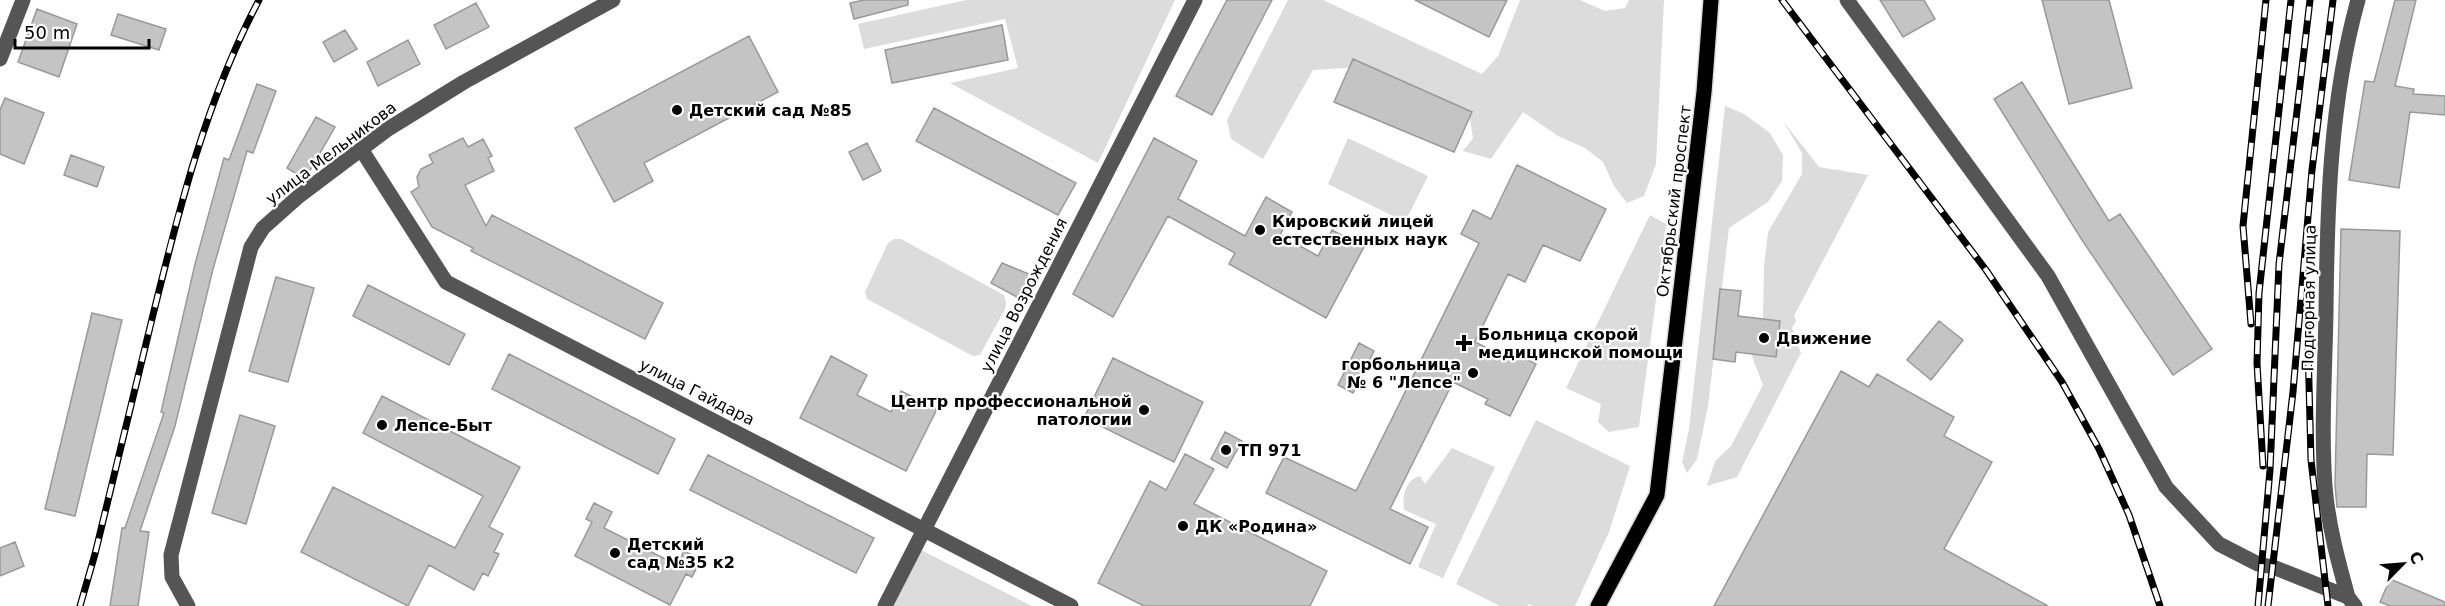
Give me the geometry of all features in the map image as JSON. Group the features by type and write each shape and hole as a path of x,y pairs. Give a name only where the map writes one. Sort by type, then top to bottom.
{"main road":[{"name":"Октябрьский проспект","path":"1598,606 1657,495 1704,92 1711,0"}],"street":[{"path":"0,59 23,0"},
{"name":"улица Мельникова","path":"188,606 172,577 171,555 251,247 263,228 298,196 388,129 464,82 613,0"},
{"name":"улица Возрождения","path":"885,606 1195,0"},
{"path":"1847,0 2048,276 2166,487 2219,543 2258,564 2273,567 2351,602"},
{"name":"Подгорная улица","path":"2351,602 2332,537 2325,485 2327,257 2336,128 2343,70 2358,0"},
{"name":"улица Гайдара","path":"361,149 446,282 1071,606"}],"shaded area":[{"path":"966,0 1175,0 1098,163 950,83 1018,68 1005,19 864,49 858,24"},
{"path":"1288,0 1323,0 1482,74 1498,56 1520,0 1580,0 1605,11 1625,8 1629,0 1664,0 1656,164 1644,196 1627,203 1614,186 1603,162 1585,148 1558,136 1523,112 1491,159 1463,151 1473,138 1470,119 1361,67 1313,70 1263,159 1231,139 1227,120"},
{"path":"1725,106 1744,114 1770,133 1783,155 1782,181 1768,202 1729,228 1708,406 1697,459 1687,473 1682,462 1689,429"},
{"path":"1783,121 1819,167 1868,175 1794,316 1796,321 1792,328 1801,353 1737,477 1707,486 1715,461 1731,446 1763,385 1751,354 1776,356 1780,321 1763,319 1764,266 1768,232 1802,174 1802,153"},
{"path":"1348,138 1428,176 1405,222 1328,184"},
{"path":"1650,215 1666,224 1639,427 1609,432 1598,422 1601,404 1566,388"},
{"path":"894,239 901,239 1004,295 1005,309 980,355 973,356 867,299 865,292 888,243"},
{"path":"1536,420 1630,466 1609,532 1575,606 1533,606 1529,604 1527,606 1500,606 1456,584"},
{"path":"1452,448 1495,467 1443,578 1418,567 1436,524 1404,510 1404,499 1411,481 1420,476 1425,484"},
{"path":"915,547 1032,606 885,606"}],"building":[{"path":"864,0 908,0 908,5 854,19 850,3"},
{"path":"1227,0 1272,0 1212,115 1176,96"},
{"path":"1415,0 1507,0 1489,37"},
{"path":"1880,0 1924,0 1935,19 1903,37"},
{"path":"2042,0 2109,0 2132,88 2069,104"},
{"path":"2395,0 2416,0 2395,86 2414,89 2413,94 2445,96 2445,115 2410,112 2399,188 2349,180 2365,81 2374,82"},
{"path":"476,3 489,27 446,49 434,25"},
{"path":"37,9 77,24 59,77 18,62"},
{"path":"118,14 166,29 159,50 111,35"},
{"path":"1002,25 1008,60 892,83 885,50"},
{"path":"345,30 357,49 334,62 323,42"},
{"name":"Детский сад №85","path":"749,36 778,92 644,163 653,181 614,202 575,128"},
{"path":"408,40 420,64 378,86 367,62"},
{"path":"1353,59 1472,112 1454,152 1334,102"},
{"path":"2022,82 2109,221 2120,214 2212,349 2173,375 2082,240 1994,99"},
{"path":"257,84 276,91 253,153 247,151 213,269 175,426 140,531 149,532 138,606 110,606 122,528 125,528 164,413 161,412 195,264 224,158 229,160"},
{"path":"5,98 44,113 24,164 0,154 0,110"},
{"path":"934,108 1076,183 1058,215 916,141"},
{"path":"316,117 335,127 305,179 287,168"},
{"path":"463,138 468,147 483,139 492,156 488,158 494,171 465,185 486,226 492,215 663,303 645,339 471,251 473,248 432,227 411,192 419,187 417,177 421,169 433,163 429,155"},
{"path":"1154,138 1197,161 1178,199 1245,236 1266,197 1292,212 1280,235 1318,256 1332,230 1364,247 1326,318 1229,264 1235,253 1168,216 1113,317 1073,294"},
{"path":"867,143 881,171 863,180 849,152"},
{"path":"71,155 104,167 97,187 64,175"},
{"name":"горбольница № 6 \"Лепсе\"","path":"1517,165 1606,209 1580,261 1543,245 1525,282 1508,274 1475,342 1507,358 1511,351 1536,364 1510,416 1485,404 1488,399 1453,382 1390,509 1428,527 1410,564 1266,493 1284,457 1356,491 1479,243 1461,234 1473,210 1491,219"},
{"path":"2341,229 2400,231 2393,455 2367,454 2366,507 2337,507 2335,485"},
{"path":"1002,263 1036,277 1024,301 991,283"},
{"path":"276,277 314,288 288,382 249,371"},
{"path":"368,285 465,334 449,365 353,316"},
{"path":"1720,289 1741,291 1738,316 1780,321 1776,357 1736,352 1735,362 1713,359"},
{"path":"92,313 122,320 75,516 45,509"},
{"path":"1939,321 1963,340 1931,380 1907,360"},
{"path":"1359,343 1374,351 1353,393 1338,385"},
{"path":"509,354 675,439 658,474 492,389"},
{"path":"831,356 867,375 857,395 891,412 901,391 937,409 906,471 800,418"},
{"name":"Центр профессиональной патологии","path":"1113,358 1203,402 1174,462 1084,418"},
{"path":"1841,371 1869,387 1877,374 1954,417 1944,436 1992,462 1944,549 2048,606 1714,606"},
{"path":"382,396 520,467 489,527 503,534 494,552 499,554 488,576 483,573 474,590 429,565 408,606 301,552 333,487 455,548 483,496 363,433"},
{"path":"240,415 275,426 246,524 212,513"},
{"name":"ТП 971","path":"1225,432 1242,441 1227,468 1211,459"},
{"name":"ДК «Родина»","path":"1185,454 1214,469 1194,504 1327,571 1310,606 1144,606 1098,583 1150,481 1166,490"},
{"path":"708,455 874,538 856,573 690,490"},
{"name":"Детский сад №35 к2","path":"594,503 612,512 604,528 677,565 684,551 701,559 692,577 686,574 670,605 575,556 592,522 586,519"},
{"path":"15,542 24,566 0,576 0,548"},
{"path":"2390,579 2445,602 2445,606 2390,606 2380,602"}],"railway":[{"path":"80,606 184,196 209,116 240,38 259,0"},
{"path":"1782,0 1986,270 2062,382 2099,449 2129,515 2160,606"},
{"path":"2251,324 2243,226 2266,0"},
{"path":"2263,466 2257,363 2259,293 2291,0"},
{"path":"2258,606 2270,470 2279,264 2310,0"},
{"path":"2268,606 2293,392 2312,170 2333,0"},
{"path":"2307,308 2311,460 2328,606"}],"place":[{"name":"Детский сад №85","path":"677,110"},
{"name":"Кировский лицей естественных наук","path":"1260,230"},
{"name":"Движение","path":"1764,338"},
{"name":"Больница скорой медицинской помощи","path":"1464,343"},
{"name":"горбольница № 6 \"Лепсе\"","path":"1473,373"},
{"name":"Центр профессиональной патологии","path":"1144,410"},
{"name":"Лепсе-Быт","path":"382,425"},
{"name":"ТП 971","path":"1226,450"},
{"name":"ДК «Родина»","path":"1183,526"},
{"name":"Детский сад №35 к2","path":"615,553"}]}
